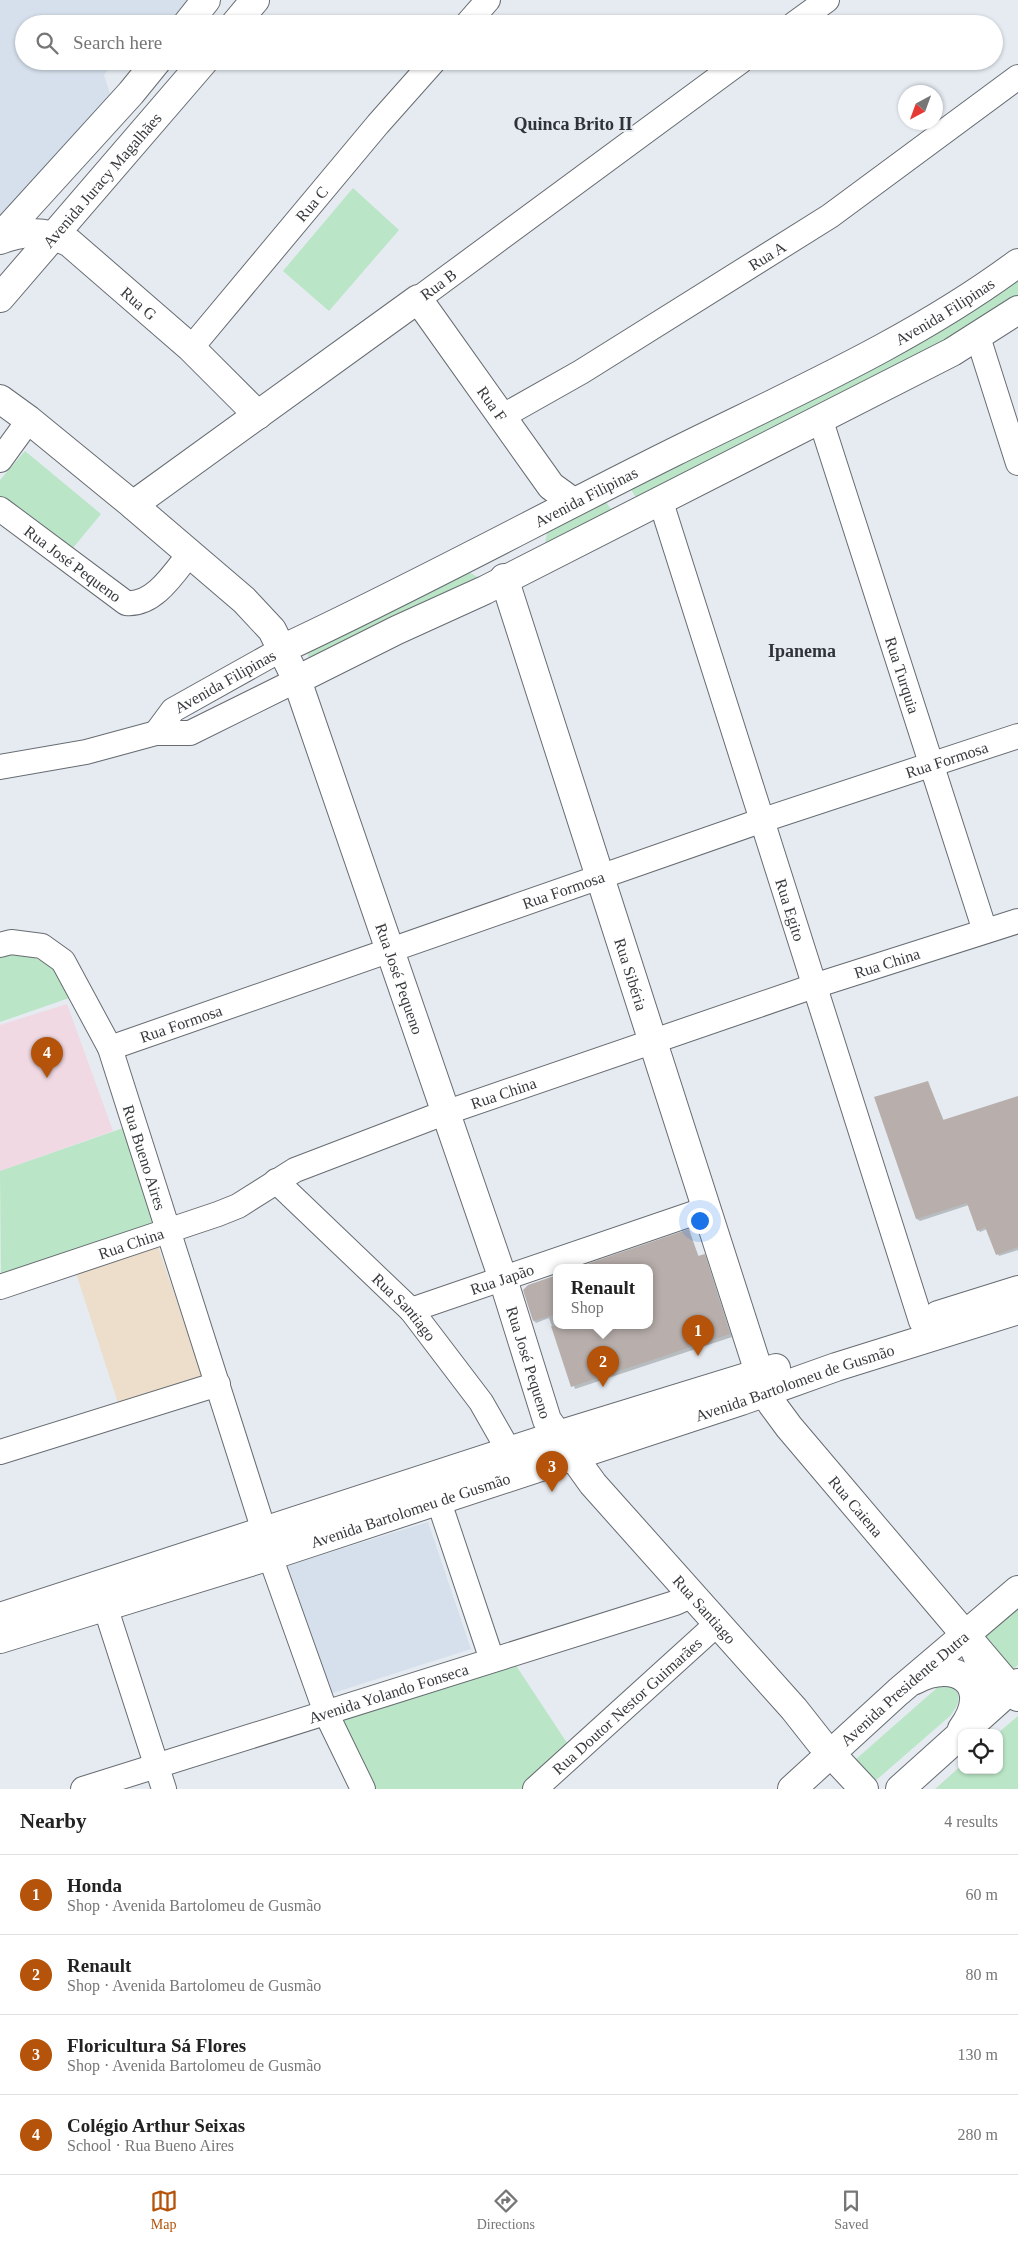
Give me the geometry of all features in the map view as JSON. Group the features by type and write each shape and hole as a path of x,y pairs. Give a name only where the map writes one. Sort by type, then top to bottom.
{"main road":[{"path":"194,15 206,0"},
{"path":"242,15 255,0"},
{"path":"0,239 150,70"},
{"name":"Avenida Juracy Magalhães","path":"0,298 197,70"},
{"path":"131,93 134,112 144,118 155,120"},
{"name":"Rua G","path":"0,239 25,234 54,235 70,243 191,348 258,415"},
{"name":"Avenida Filipinas","path":"282,649 316,635 461,562 573,502 909,335 1018,263"},
{"name":"Rua B","path":"133,505 418,299"},
{"name":"Rua F","path":"418,299 551,486 573,502"},
{"name":"Avenida Filipinas","path":"297,680 397,630 485,590 504,578 978,337 1018,310"},
{"name":"Rua José Pequeno","path":"0,399 29,420 190,553 260,616 272,630 297,680 503,1279 548,1420 566,1441"},
{"path":"461,562 504,578 521,558 538,520 523,448"},
{"path":"623,477 621,495 631,506 650,504"},
{"path":"597,491 614,506 616,514 613,523"},
{"name":"Rua Sibéria","path":"504,578 762,1381"},
{"name":"Avenida Bartolomeu de Gusmão","path":"762,1381 777,1368 1018,1290"},
{"name":"Avenida Bartolomeu de Gusmão","path":"0,1638 105,1606 508,1451 566,1441 762,1381 836,1367 1018,1310"},
{"name":"Rua Caiena","path":"762,1381 789,1428 968,1641 1016,1690"},
{"name":"Avenida Bartolomeu de Gusmão","path":"0,1616 267,1543 438,1499 543,1466 566,1441"},
{"name":"Rua Santiago","path":"566,1441 593,1484 860,1784"},
{"name":"Avenida Presidente Dutra","path":"792,1789 898,1692 968,1641 1018,1590"},
{"path":"948,1745 974,1711 985,1683 984,1672 968,1641"},
{"path":"898,1692 923,1676 951,1672 965,1679 972,1686 975,1694 974,1711"},
{"path":"900,1789 948,1745 1016,1690"}],"street":[{"path":"475,15 488,0"},
{"path":"806,15 827,0"},
{"name":"Rua C","path":"191,348 378,124 426,70"},
{"name":"Rua B","path":"418,299 729,70"},
{"name":"Rua A","path":"503,416 581,372 830,216 1018,77"},
{"path":"978,337 1018,464"},
{"name":"Rua Turquia","path":"820,418 985,931"},
{"path":"0,460 29,420"},
{"name":"Rua Egito","path":"650,504 764,820 814,986 921,1321"},
{"name":"Rua José Pequeno","path":"0,509 126,603 137,604 148,599 190,553"},
{"name":"Avenida Filipinas","path":"156,733 173,710 282,649"},
{"name":"Avenida Filipinas","path":"0,767 86,752 156,733 190,733 297,680"},
{"name":"Rua Formosa","path":"110,1048 601,876 1018,736"},
{"name":"Rua China","path":"0,1287 168,1232 238,1206 276,1181 319,1159 445,1112 814,986 1018,921"},
{"name":"Rua Bueno Aires","path":"0,945 10,942 42,946 63,961 110,1048 267,1543 326,1713 363,1789"},
{"name":"Rua Santiago","path":"276,1181 411,1310 481,1402 508,1451"},
{"name":"Rua Japão","path":"411,1310 706,1209"},
{"path":"0,1452 218,1384"},
{"path":"543,1466 593,1484"},
{"path":"438,1499 492,1660"},
{"name":"Avenida Yolando Fonseca","path":"83,1789 675,1603 693,1595"},
{"path":"105,1606 158,1765 164,1789"},
{"name":"Rua Doutor Nestor Guimarães","path":"535,1789 718,1624"}],"shaded area":[{"path":"0,0 188,0 176,15 15,15 15,70 108,70 104,75 110,94 0,222"},
{"path":"67,1004 113,1131 0,1171 0,1025"},
{"path":"158,1247 203,1376 118,1403 76,1273"},
{"path":"428,1522 471,1649 330,1694 286,1566"}],"green space":[{"path":"353,188 399,230 329,311 283,271"},
{"path":"1018,270 1018,302 643,501 635,496 630,488"},
{"path":"25,451 101,514 68,554 0,497 0,480"},
{"path":"602,497 611,509 612,515 544,549 549,522"},
{"path":"462,570 473,574 482,581 315,660 308,657 308,651"},
{"path":"20,953 51,964 72,997 0,1022 0,955"},
{"path":"129,1126 154,1227 1,1275 0,1171"},
{"path":"1018,1608 1018,1665 1011,1671 988,1643 986,1635"},
{"path":"515,1664 569,1746 522,1789 375,1789 338,1718"},
{"path":"947,1685 956,1691 959,1699 950,1716 874,1782 855,1760 938,1687"},
{"path":"1018,1716 1018,1789 935,1789 958,1769 958,1774 1003,1774 1003,1729"}],"building":[{"path":"928,1081 943,1120 1018,1096 1018,1247 996,1255 985,1227 977,1231 967,1203 916,1219 874,1097"},
{"path":"689,1229 698,1256 705,1254 730,1334 571,1387 551,1326 553,1326 553,1329 653,1329 653,1264 587,1264"},
{"path":"553,1276 553,1315 533,1321 523,1290 528,1285"}],"place":[{"name":"Colégio Arthur Seixas","path":"47,1078"},
{"name":"Honda","path":"698,1356"},
{"name":"Renault","path":"603,1387"},
{"name":"Floricultura Sá Flores","path":"552,1492"}],"district":[{"name":"Quinca Brito II","path":"573,124"},
{"name":"Ipanema","path":"802,651"}]}
